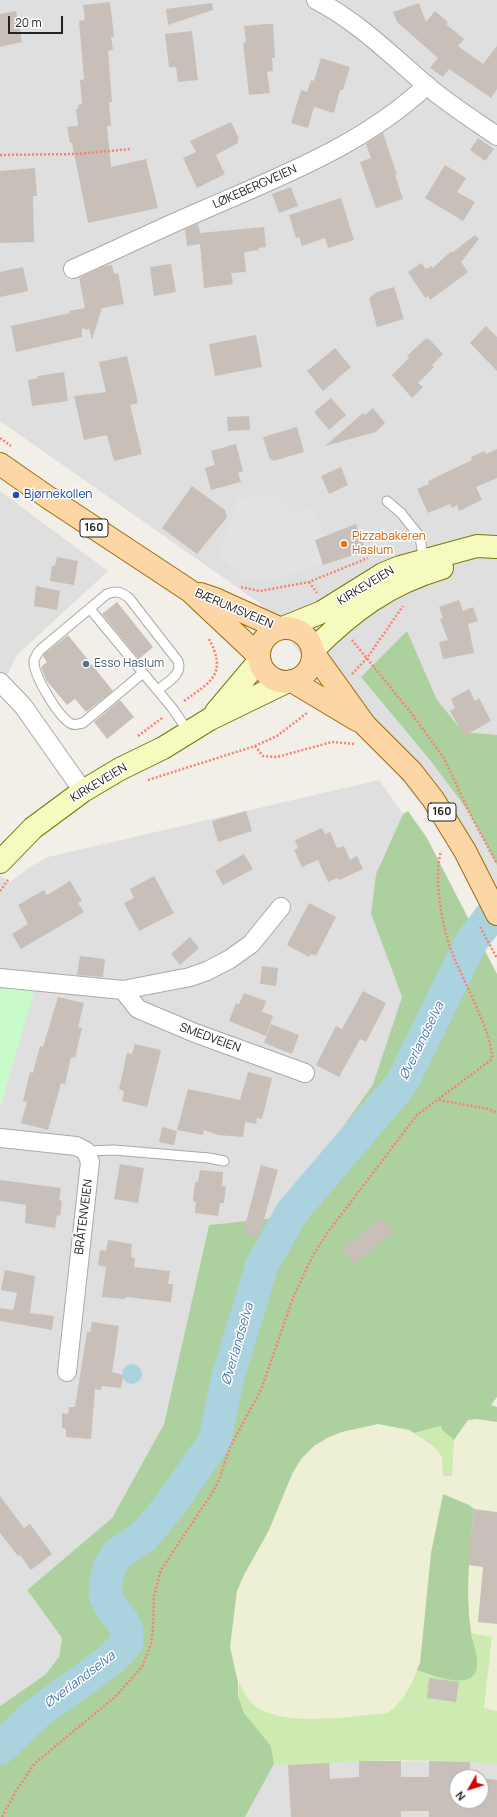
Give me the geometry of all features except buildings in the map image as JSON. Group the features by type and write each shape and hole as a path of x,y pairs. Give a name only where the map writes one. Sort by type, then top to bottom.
{"main road":[{"name":"BÆRUMSVEIEN","path":"6,455 49,498 190,591 259,658"},
{"name":"KIRKEVEIEN","path":"282,628 322,612 383,574 482,557 497,548"},
{"name":"KIRKEVEIEN","path":"313,652 346,618 363,605 425,566"},
{"name":"BÆRUMSVEIEN","path":"190,591 215,599 282,628"},
{"name":"160","path":"282,628 295,629 310,641 313,652 365,725 412,772 433,799 465,851 497,914"},
{"path":"259,658 260,647 264,638 271,632 282,628"},
{"path":"289,682 301,678 308,672 312,663 313,652"},
{"name":"KIRKEVEIEN","path":"210,719 259,658"},
{"name":"160","path":"259,658 263,670 269,676 277,681 289,682 365,725"},
{"name":"KIRKEVEIEN","path":"6,869 33,828 83,791 210,719 289,682"}],"street":[{"path":"316,0 333,9 356,25 427,85 497,136"},
{"name":"LØKEBERGVEIEN","path":"73,269 347,144 406,105 427,85"},
{"path":"0,682 23,706 83,791"},
{"path":"0,978 123,990 190,977 207,971 230,959 251,944 281,907"},
{"name":"SMEDVEIEN","path":"123,990 138,1009 195,1034 305,1073"},
{"path":"0,1138 76,1146 86,1151"},
{"name":"BRÅTENVEIEN","path":"67,1372 90,1162 86,1151"}],"lane":[{"path":"388,501 401,513 420,537 425,566"},
{"path":"144,673 82,723 75,725 70,724 59,714 36,671 34,663 35,657 40,650 107,594 114,591 129,598 178,661 180,666 178,672 158,690"},
{"path":"90,609 158,690 189,732"},
{"path":"86,1151 114,1150 209,1158 224,1161"}],"path":[{"path":"0,155 76,154 131,149"},
{"path":"0,438 6,455"},
{"path":"240,587 260,591 309,582 320,597"},
{"path":"351,675 367,658 407,600"},
{"path":"350,638 412,714 444,758 469,812 497,864"},
{"path":"144,781 255,746 277,736 313,708"},
{"path":"255,746 263,756 277,757 332,742 356,744 361,749"},
{"path":"2,1817 16,1790 35,1764 115,1697 142,1668 151,1644 154,1596 161,1570 219,1480 230,1447 261,1390 293,1298 313,1255 328,1232 417,1115 488,1064 493,1056 493,1051 479,1011 451,951 442,921 438,870 441,851 438,844"},
{"path":"0,891 6,869"},
{"path":"438,1100 489,1109 497,1113"}],"shaded area":[{"path":"0,0 497,0 497,900 261,604 0,421"},
{"path":"0,491 108,571 17,655 0,689"},
{"path":"273,494 291,512 313,508 333,557 302,571 275,579 241,580 240,568 229,566 220,553 238,499"},
{"path":"379,780 403,814 376,874 371,914 402,997 373,1084 326,1151 274,1218 209,1225 164,1424 112,1518 27,1590 62,1638 59,1657 46,1674 0,1706 0,876 10,882 30,867 48,857"},
{"path":"359,1761 470,1762 497,1764 497,1817 245,1817 274,1764 288,1765"}],"green space":[{"path":"407,631 437,700 463,732 497,735 497,865 469,812 430,760 361,677"},
{"path":"408,811 427,838 497,974 497,1397 491,1405 497,1407 497,1422 477,1419 468,1420 454,1440 442,1430 441,1426 414,1433 409,1430 378,1424 342,1432 327,1438 314,1446 302,1458 293,1472 269,1530 244,1575 237,1591 230,1647 238,1682 238,1696 244,1713 271,1746 274,1764 245,1817 0,1817 0,1706 46,1674 59,1657 62,1638 27,1590 112,1518 164,1424 209,1225 274,1218 326,1151 373,1084 402,997 371,914 376,874 403,814"},
{"path":"0,985 35,989 0,1108"},
{"path":"477,1419 497,1422 497,1711 484,1708 492,1637 471,1633 468,1565 474,1509 469,1505 444,1495 431,1553 420,1663 412,1683 402,1700 395,1708 387,1713 316,1719 286,1717 268,1713 254,1706 247,1698 239,1682 230,1647 237,1591 244,1575 269,1530 293,1472 302,1458 314,1446 327,1438 342,1432 378,1424 409,1430 424,1439 433,1446 442,1457 443,1476 452,1476 454,1440 468,1420"},
{"path":"441,1426 443,1431 454,1440 452,1476 443,1476 442,1457 433,1446 414,1433"},
{"path":"443,1494 469,1505 474,1509 468,1601 477,1666 473,1676 468,1679 461,1680 446,1679 417,1670 420,1663 431,1553"},
{"path":"471,1633 492,1637 484,1708 497,1711 497,1764 411,1760 360,1761 296,1765 274,1764 271,1746 244,1713 238,1696 239,1682 245,1695 254,1705 267,1712 282,1716 318,1719 387,1713 402,1699 417,1670 430,1675 473,1639"}],"water":[{"path":"132,1364 139,1367 142,1374 139,1381 132,1384 125,1381 122,1374 125,1367"}],"waterway":[{"name":"Øverlandselva","path":"0,1748 36,1714 109,1661 127,1643 127,1631 123,1622 112,1608 105,1595 106,1580 110,1565 119,1553 143,1537 161,1516 176,1497 215,1440 227,1380 262,1265 292,1212 402,1083 471,942 497,908"}],"place":[{"name":"Bjørnekollen","path":"16,495"},
{"name":"Pizzabakeren Haslum","path":"344,544"},
{"name":"Esso Haslum","path":"86,664"}]}
